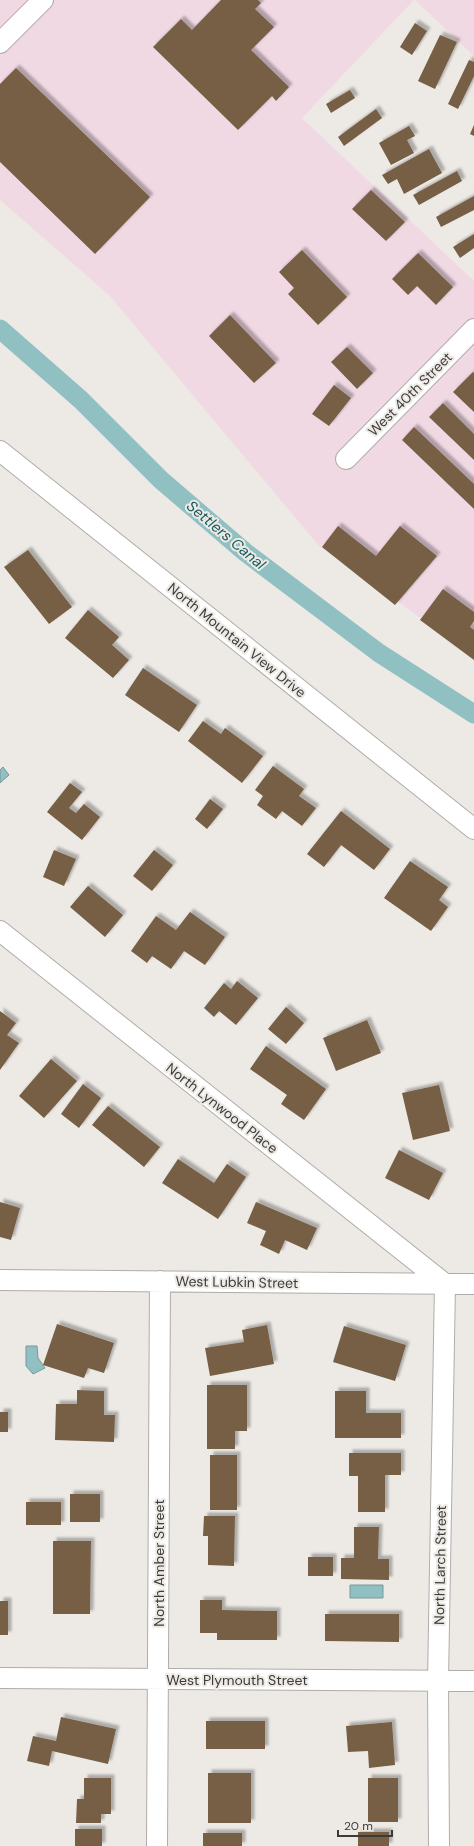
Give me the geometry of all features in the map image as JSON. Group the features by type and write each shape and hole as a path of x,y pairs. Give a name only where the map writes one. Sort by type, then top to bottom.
{"street":[{"path":"0,43 43,0"},
{"name":"West 40th Street","path":"346,459 474,329"},
{"name":"North Mountain View Drive","path":"0,450 474,829"},
{"name":"North Lynwood Place","path":"0,931 444,1284"},
{"name":"West Lubkin Street","path":"0,1280 474,1284"},
{"name":"North Amber Street","path":"158,1846 160,1281"},
{"name":"North Larch Street","path":"439,1846 438,1681 444,1284"},
{"name":"West Plymouth Street","path":"0,1678 474,1681"}],"shaded area":[{"path":"0,0 414,0 302,118 474,281 474,656 319,546 109,295 0,200"},
{"path":"415,0 474,0 474,56"}],"water":[{"path":"3,767 9,775 0,783 0,770"},
{"path":"26,1346 37,1346 38,1358 45,1368 33,1374 26,1366"},
{"path":"350,1585 383,1585 383,1598 350,1598"}],"building":[{"path":"221,0 258,0 261,3 255,9 274,27 251,50 289,87 276,101 272,96 238,130 153,47 181,19 192,30"},
{"path":"415,23 427,31 412,55 400,47"},
{"path":"440,35 457,42 435,89 418,81"},
{"path":"469,60 474,62 474,76 458,109 448,104"},
{"path":"16,68 150,197 95,254 0,162 0,84"},
{"path":"350,90 355,98 331,113 326,104"},
{"path":"376,109 382,118 344,146 338,137"},
{"path":"474,125 474,136 470,134"},
{"path":"409,126 415,136 407,140 414,153 391,165 379,143"},
{"path":"429,149 442,173 404,194 397,179 388,184 382,175"},
{"path":"457,171 462,181 419,205 413,195"},
{"path":"371,190 405,222 386,241 352,209"},
{"path":"474,196 474,210 441,227 436,217"},
{"path":"474,234 474,248 460,258 453,247"},
{"path":"302,250 347,297 318,325 288,294 294,288 279,272"},
{"path":"418,253 453,287 436,305 417,286 408,295 392,279"},
{"path":"230,315 276,363 254,383 209,336"},
{"path":"347,347 373,373 357,389 331,362"},
{"path":"473,372 474,373 474,412 453,392"},
{"path":"334,385 351,398 329,426 312,414"},
{"path":"443,403 474,434 474,460 429,417"},
{"path":"414,427 474,484 474,509 402,440"},
{"path":"338,526 376,556 400,526 437,556 395,605 322,547"},
{"path":"28,550 72,607 49,624 4,567"},
{"path":"443,589 474,612 474,621 470,627 474,630 474,660 420,620"},
{"path":"88,610 119,637 112,645 129,660 113,678 65,638"},
{"path":"143,668 197,705 179,732 125,695"},
{"path":"203,721 221,734 225,728 263,756 242,783 188,741"},
{"path":"273,766 304,789 299,796 316,808 302,826 282,811 276,819 257,805 263,796 255,790"},
{"path":"70,783 82,792 69,808 76,813 84,804 100,817 82,840 47,812"},
{"path":"210,799 223,809 207,829 195,819"},
{"path":"341,811 390,849 374,870 341,845 324,867 307,854"},
{"path":"54,850 76,859 64,886 43,877"},
{"path":"154,850 173,865 152,891 133,876"},
{"path":"410,861 448,887 439,900 448,907 431,931 384,898"},
{"path":"88,886 123,915 105,937 70,907"},
{"path":"190,912 225,937 205,965 184,951 171,969 152,956 147,963 131,951 156,916 176,930"},
{"path":"237,981 258,998 236,1025 219,1011 214,1017 204,1008 224,983 231,989"},
{"path":"286,1007 304,1023 286,1044 268,1029"},
{"path":"0,1011 16,1023 7,1035 19,1043 0,1070"},
{"path":"367,1020 381,1053 336,1071 323,1038"},
{"path":"266,1046 326,1089 304,1120 281,1104 287,1095 250,1069"},
{"path":"51,1059 77,1081 44,1118 19,1096"},
{"path":"83,1084 101,1098 79,1128 61,1114"},
{"path":"439,1085 450,1131 413,1140 402,1093"},
{"path":"108,1106 160,1147 144,1167 92,1125"},
{"path":"399,1150 443,1173 429,1200 385,1178"},
{"path":"178,1159 214,1183 227,1164 246,1177 218,1219 162,1183"},
{"path":"0,1202 20,1208 11,1240 0,1237"},
{"path":"256,1202 317,1228 307,1250 285,1240 279,1254 260,1245 266,1231 247,1223"},
{"path":"57,1324 114,1343 104,1373 88,1368 84,1378 43,1365"},
{"path":"267,1325 274,1364 210,1376 205,1348 244,1342 242,1330"},
{"path":"344,1326 406,1345 395,1381 333,1362"},
{"path":"207,1385 247,1385 247,1431 235,1431 235,1449 207,1449"},
{"path":"77,1390 104,1391 104,1415 115,1415 114,1442 55,1440 56,1404 77,1404"},
{"path":"335,1391 366,1391 366,1413 401,1413 401,1438 335,1438"},
{"path":"0,1412 8,1412 8,1432 0,1432"},
{"path":"349,1453 401,1453 401,1475 385,1475 385,1512 358,1512 358,1476 349,1476"},
{"path":"210,1455 237,1455 237,1510 210,1510"},
{"path":"70,1494 100,1494 100,1522 70,1522"},
{"path":"26,1502 61,1502 61,1525 26,1525"},
{"path":"204,1516 235,1516 234,1566 208,1565 208,1536 203,1536"},
{"path":"354,1527 379,1527 378,1559 389,1559 389,1580 341,1579 341,1558 354,1558"},
{"path":"53,1541 91,1541 90,1614 53,1614"},
{"path":"308,1557 333,1557 333,1576 308,1576"},
{"path":"200,1600 222,1600 222,1610 277,1611 277,1640 217,1640 217,1633 200,1633"},
{"path":"0,1601 8,1601 8,1635 0,1635"},
{"path":"325,1614 399,1614 399,1642 325,1641"},
{"path":"61,1717 116,1729 108,1764 52,1751 49,1766 27,1761 33,1736 56,1741"},
{"path":"206,1721 265,1721 265,1749 206,1749"},
{"path":"392,1722 395,1765 369,1768 368,1751 348,1752 346,1726"},
{"path":"208,1773 251,1773 251,1823 208,1823"},
{"path":"84,1778 111,1778 111,1814 101,1814 101,1823 76,1823 77,1799 84,1799"},
{"path":"368,1778 398,1778 398,1822 368,1822"},
{"path":"75,1829 102,1829 102,1846 75,1846"},
{"path":"358,1832 389,1832 389,1846 358,1846"},
{"path":"203,1833 242,1833 242,1846 203,1846"}],"waterway":[{"name":"Settlers Canal","path":"0,329 81,400 161,480 245,552 379,653 474,714"}]}
